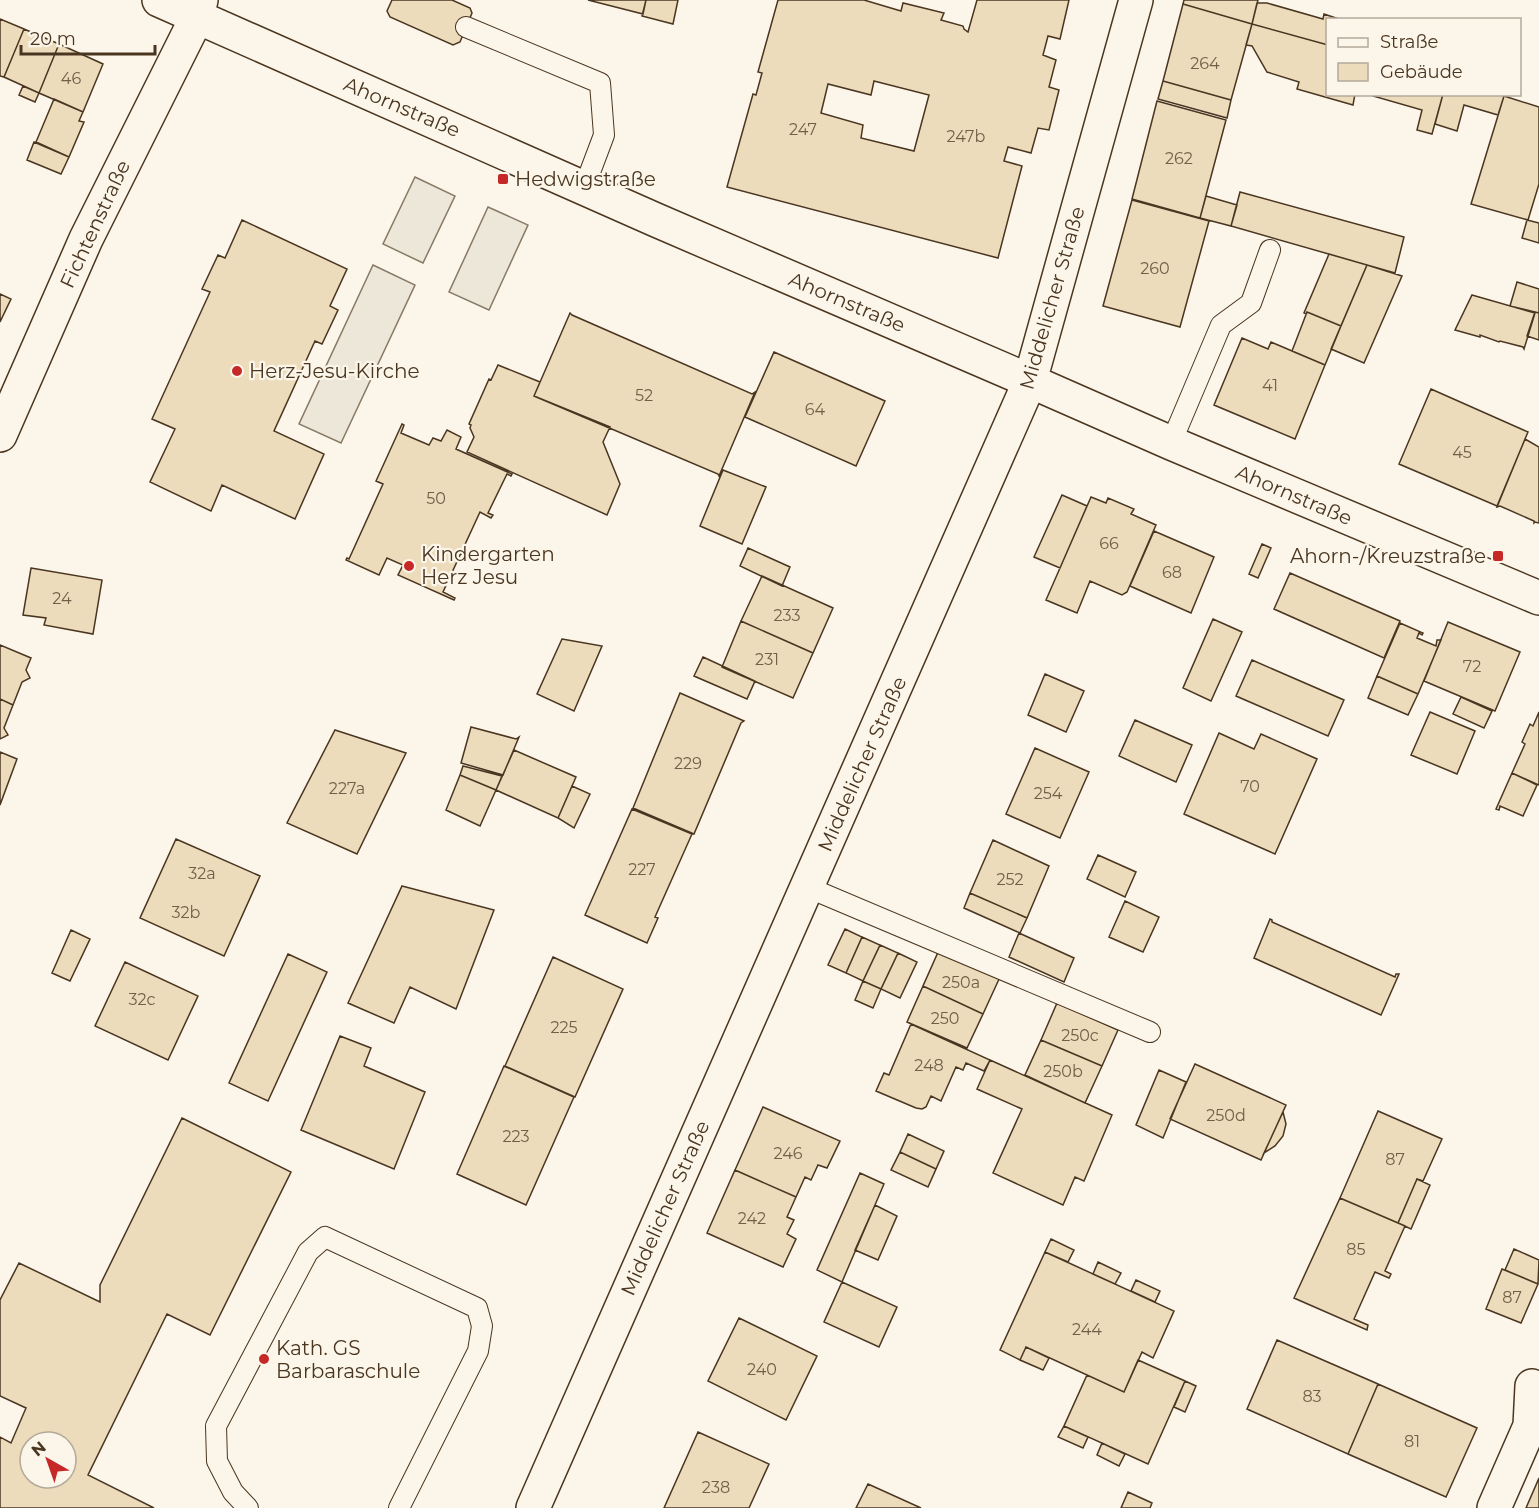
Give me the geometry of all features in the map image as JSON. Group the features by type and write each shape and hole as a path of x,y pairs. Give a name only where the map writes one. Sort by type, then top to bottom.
{"street":[{"name":"Ahornstraße","path":"159,0 199,8 584,188 1171,443 1539,598"},
{"name":"Middelicher Straße","path":"533,1508 1030,381 1136,0"},
{"name":"Fichtenstraße","path":"2,426 86,239 199,8"},
{"path":"1494,1508 1530,1426 1532,1386"}],"lane":[{"path":"466,27 600,83 604,135 584,188"},
{"path":"1171,443 1221,325 1251,303 1270,250"},
{"path":"807,887 1150,1032"},
{"path":"248,1508 233,1492 217,1461 216,1426 308,1252 325,1237 477,1308 482,1326 478,1351 399,1508"}],"shaded area":[{"path":"415,177 455,196 423,263 383,244"},
{"path":"488,207 528,225 489,310 449,292"},
{"path":"373,265 415,285 341,443 299,424"}],"building":[{"path":"392,0 452,0 470,8 472,13 460,42 453,45 390,17 387,11"},
{"path":"588,0 646,0 643,14"},
{"path":"646,0 678,0 673,24 642,16"},
{"path":"778,0 864,0 901,11 903,3 944,13 941,20 963,26 968,32 977,0 1069,0 1060,39 1048,36 1043,55 1056,60 1049,87 1059,90 1049,130 1038,128 1031,153 1008,147 1004,161 1022,166 998,258 727,187 753,94 756,95 762,73 758,72","holes":["874,81 929,95 914,151 861,138 863,125 821,113 828,84 871,95"]},
{"path":"1184,0 1258,0 1252,24 1183,4"},
{"path":"1257,3 1267,3 1323,19 1324,14 1336,18 1326,18 1326,44 1252,24"},
{"path":"1183,4 1252,24 1231,100 1163,81"},
{"path":"0,19 24,29 4,77 0,76"},
{"path":"1252,24 1326,44 1326,96 1355,96 1353,105 1297,89 1299,82 1267,72 1252,46 1246,45"},
{"path":"24,29 59,44 39,93 4,77"},
{"path":"59,44 103,64 83,112 39,93"},
{"path":"1163,81 1231,100 1227,118 1158,99"},
{"path":"23,86 39,93 35,102 19,95"},
{"path":"1373,96 1442,96 1432,134 1417,130 1422,110"},
{"path":"1442,96 1504,96 1498,115 1464,105 1457,131 1435,124"},
{"path":"1504,96 1539,107 1539,184 1528,220 1471,204"},
{"path":"54,99 83,112 79,121 84,122 69,157 36,142"},
{"path":"1157,101 1226,120 1200,218 1132,199"},
{"path":"34,142 69,157 61,174 27,160"},
{"path":"1240,192 1404,237 1395,273 1231,226"},
{"path":"1206,196 1237,205 1231,226 1200,218"},
{"path":"1132,200 1209,221 1180,327 1103,306"},
{"name":"Herz-Jesu-Kirche","path":"242,220 347,269 330,306 338,310 322,344 315,341 274,431 324,454 295,519 222,485 211,511 150,482 175,429 152,419 210,292 202,289 218,255 225,258"},
{"path":"1527,220 1539,223 1539,243 1522,238"},
{"path":"1329,254 1367,265 1341,326 1307,312 1304,313"},
{"path":"1367,265 1402,276 1364,363 1331,349"},
{"path":"1517,282 1539,289 1539,313 1510,306"},
{"path":"0,294 11,299 0,322"},
{"path":"1472,295 1535,313 1524,349 1480,335 1480,337 1455,330"},
{"path":"1307,312 1341,326 1325,365 1292,351"},
{"path":"1535,312 1539,313 1539,340 1527,336"},
{"path":"570,313 752,394 755,392 719,476 534,396"},
{"path":"1242,338 1268,349 1271,342 1325,365 1295,439 1214,405"},
{"path":"774,352 885,401 856,466 745,417"},
{"path":"498,365 540,382 534,396 610,427 603,442 620,484 607,515 467,452 474,437 469,424 489,379 491,380"},
{"path":"1431,389 1528,432 1497,506 1399,464"},
{"path":"402,424 404,425 401,433 429,445 433,438 441,441 447,430 461,437 456,449 512,474 511,476 507,474 488,513 493,515 491,518 480,512 462,551 474,557 473,559 461,553 443,592 455,598 454,600 398,575 403,565 387,558 379,575 346,560 349,559 383,484 376,481"},
{"path":"1525,439 1539,447 1539,523 1534,523 1500,506 1497,507"},
{"path":"723,470 766,487 742,544 700,526"},
{"path":"1062,495 1087,506 1060,568 1034,557"},
{"path":"1091,497 1106,503 1108,498 1134,509 1131,514 1156,525 1127,592 1122,595 1090,581 1077,613 1046,600"},
{"path":"1154,531 1214,557 1191,613 1130,586"},
{"path":"1262,544 1271,548 1258,578 1249,574"},
{"path":"748,548 790,567 782,586 740,566"},
{"path":"31,568 102,580 93,634 44,625 46,618 23,615"},
{"path":"1290,573 1400,621 1384,658 1274,609"},
{"path":"762,576 833,608 813,653 741,621"},
{"path":"1213,619 1242,632 1211,701 1183,688"},
{"path":"741,621 813,653 793,698 722,667"},
{"path":"1448,622 1520,652 1495,711 1424,681"},
{"path":"1400,623 1423,633 1422,635 1419,633 1417,638 1436,646 1437,640 1441,640 1418,694 1377,676"},
{"path":"562,639 602,646 574,711 537,694"},
{"path":"0,645 31,658 26,670 30,678 22,682 13,705 0,699"},
{"path":"703,657 755,681 747,699 694,676"},
{"path":"1252,660 1344,700 1328,736 1236,696"},
{"path":"1045,674 1084,691 1066,732 1028,715"},
{"path":"1377,676 1418,694 1408,715 1368,698"},
{"path":"680,693 744,721 741,723 694,834 633,808"},
{"path":"1461,697 1492,711 1484,728 1453,714"},
{"path":"0,699 13,705 4,728 8,735 0,739"},
{"path":"1430,712 1475,731 1457,774 1411,755"},
{"path":"1539,712 1539,785 1512,773 1525,744 1522,742 1530,724 1533,726"},
{"path":"1135,720 1192,745 1176,782 1119,756"},
{"path":"471,727 516,739 519,737 503,775 461,763"},
{"path":"335,730 406,753 357,854 287,823"},
{"path":"1219,733 1254,749 1261,734 1317,759 1275,854 1184,814"},
{"path":"1035,748 1089,772 1060,838 1006,814"},
{"path":"514,750 576,777 558,818 496,790"},
{"path":"0,752 17,759 0,805"},
{"path":"463,766 502,776 496,790 460,775"},
{"path":"1512,773 1537,785 1523,816 1500,806 1499,810 1496,809"},
{"path":"460,775 496,790 480,826 446,810"},
{"path":"572,786 590,794 574,828 558,818"},
{"path":"632,809 692,834 655,917 658,918 647,943 585,915"},
{"path":"176,839 260,876 224,956 140,918"},
{"path":"993,840 1049,866 1027,918 970,893"},
{"path":"1098,855 1136,872 1125,897 1087,879"},
{"path":"402,886 494,910 456,1009 410,987 394,1023 348,1003"},
{"path":"970,893 1027,918 1020,933 964,908"},
{"path":"1125,901 1159,917 1143,952 1109,937"},
{"path":"1270,919 1272,922 1395,977 1399,974 1381,1015 1254,958"},
{"path":"845,929 862,937 846,973 828,965"},
{"path":"71,930 90,939 70,981 52,973"},
{"path":"1019,933 1074,958 1064,982 1009,957"},
{"path":"862,937 880,945 863,981 846,973"},
{"path":"880,945 898,953 881,989 863,981"},
{"path":"939,950 1000,977 983,1014 923,986"},
{"path":"898,953 917,962 900,998 881,989"},
{"path":"288,954 327,972 268,1101 229,1083"},
{"path":"553,957 623,989 575,1097 505,1066"},
{"path":"125,962 198,996 168,1060 95,1026"},
{"path":"863,981 881,989 873,1008 855,1000"},
{"path":"923,986 983,1014 967,1048 907,1022"},
{"path":"1057,1003 1118,1030 1102,1066 1041,1040"},
{"path":"911,1024 990,1060 984,1071 966,1063 963,1070 956,1067 941,1101 931,1096 926,1107 922,1109 876,1091 884,1073 889,1075"},
{"path":"340,1036 371,1048 364,1066 425,1092 394,1169 301,1130"},
{"path":"1041,1040 1102,1066 1085,1103 1025,1075"},
{"path":"990,1060 1112,1115 1084,1181 1075,1177 1063,1205 993,1173 1022,1109 977,1089"},
{"path":"1195,1064 1286,1105 1261,1160 1170,1119"},
{"path":"504,1066 574,1097 526,1205 457,1174"},
{"path":"1159,1070 1186,1082 1163,1138 1136,1125"},
{"path":"763,1107 840,1141 827,1168 818,1165 811,1180 805,1177 796,1197 735,1170"},
{"path":"1378,1111 1442,1139 1423,1181 1417,1179 1398,1223 1340,1198"},
{"path":"1283,1112 1286,1124 1283,1136 1275,1146 1264,1153"},
{"path":"182,1118 291,1172 210,1335 167,1314 88,1475 154,1508 0,1508 0,1437 11,1443 26,1408 0,1396 0,1300 19,1263 100,1302 100,1285"},
{"path":"908,1134 944,1151 936,1169 900,1152"},
{"path":"900,1152 936,1169 928,1187 891,1170"},
{"path":"735,1170 796,1197 787,1217 794,1220 787,1234 796,1239 783,1267 707,1233"},
{"path":"860,1173 884,1184 842,1282 817,1270"},
{"path":"1417,1179 1430,1185 1411,1229 1398,1223"},
{"path":"1340,1198 1405,1226 1385,1271 1391,1274 1389,1278 1375,1272 1354,1319 1368,1325 1367,1330 1294,1298"},
{"path":"875,1205 897,1216 878,1260 855,1250"},
{"path":"1051,1239 1074,1250 1068,1262 1045,1252"},
{"path":"1514,1249 1539,1260 1538,1284 1505,1270"},
{"path":"1045,1252 1174,1311 1153,1358 1142,1352 1124,1392 1026,1347 1020,1360 1000,1350"},
{"path":"1098,1262 1121,1273 1115,1284 1093,1274"},
{"path":"1502,1269 1538,1284 1521,1323 1486,1309"},
{"path":"1136,1280 1160,1291 1155,1302 1131,1291"},
{"path":"842,1282 897,1307 879,1347 824,1322"},
{"path":"739,1318 817,1356 786,1420 708,1381"},
{"path":"1277,1340 1378,1384 1348,1454 1247,1409"},
{"path":"1026,1347 1049,1358 1043,1370 1020,1360"},
{"path":"1138,1360 1185,1381 1148,1464 1064,1426 1087,1375 1124,1392"},
{"path":"1185,1381 1196,1386 1185,1412 1174,1407"},
{"path":"1378,1384 1477,1428 1446,1497 1348,1454"},
{"path":"1064,1426 1088,1437 1083,1448 1058,1437"},
{"path":"698,1432 769,1464 749,1508 664,1508"},
{"path":"1102,1443 1125,1454 1119,1466 1097,1455"},
{"path":"1539,1478 1539,1508 1526,1508"},
{"path":"868,1484 921,1508 856,1508"},
{"path":"1128,1492 1152,1503 1150,1508 1121,1508"}],"place":[{"name":"Hedwigstraße","path":"503,179"},
{"name":"Herz-Jesu-Kirche","path":"237,371"},
{"name":"Ahorn-/Kreuzstraße","path":"1498,556"},
{"name":"Kindergarten Herz Jesu","path":"409,566"},
{"name":"Kath. GS Barbaraschule","path":"264,1359"}]}
